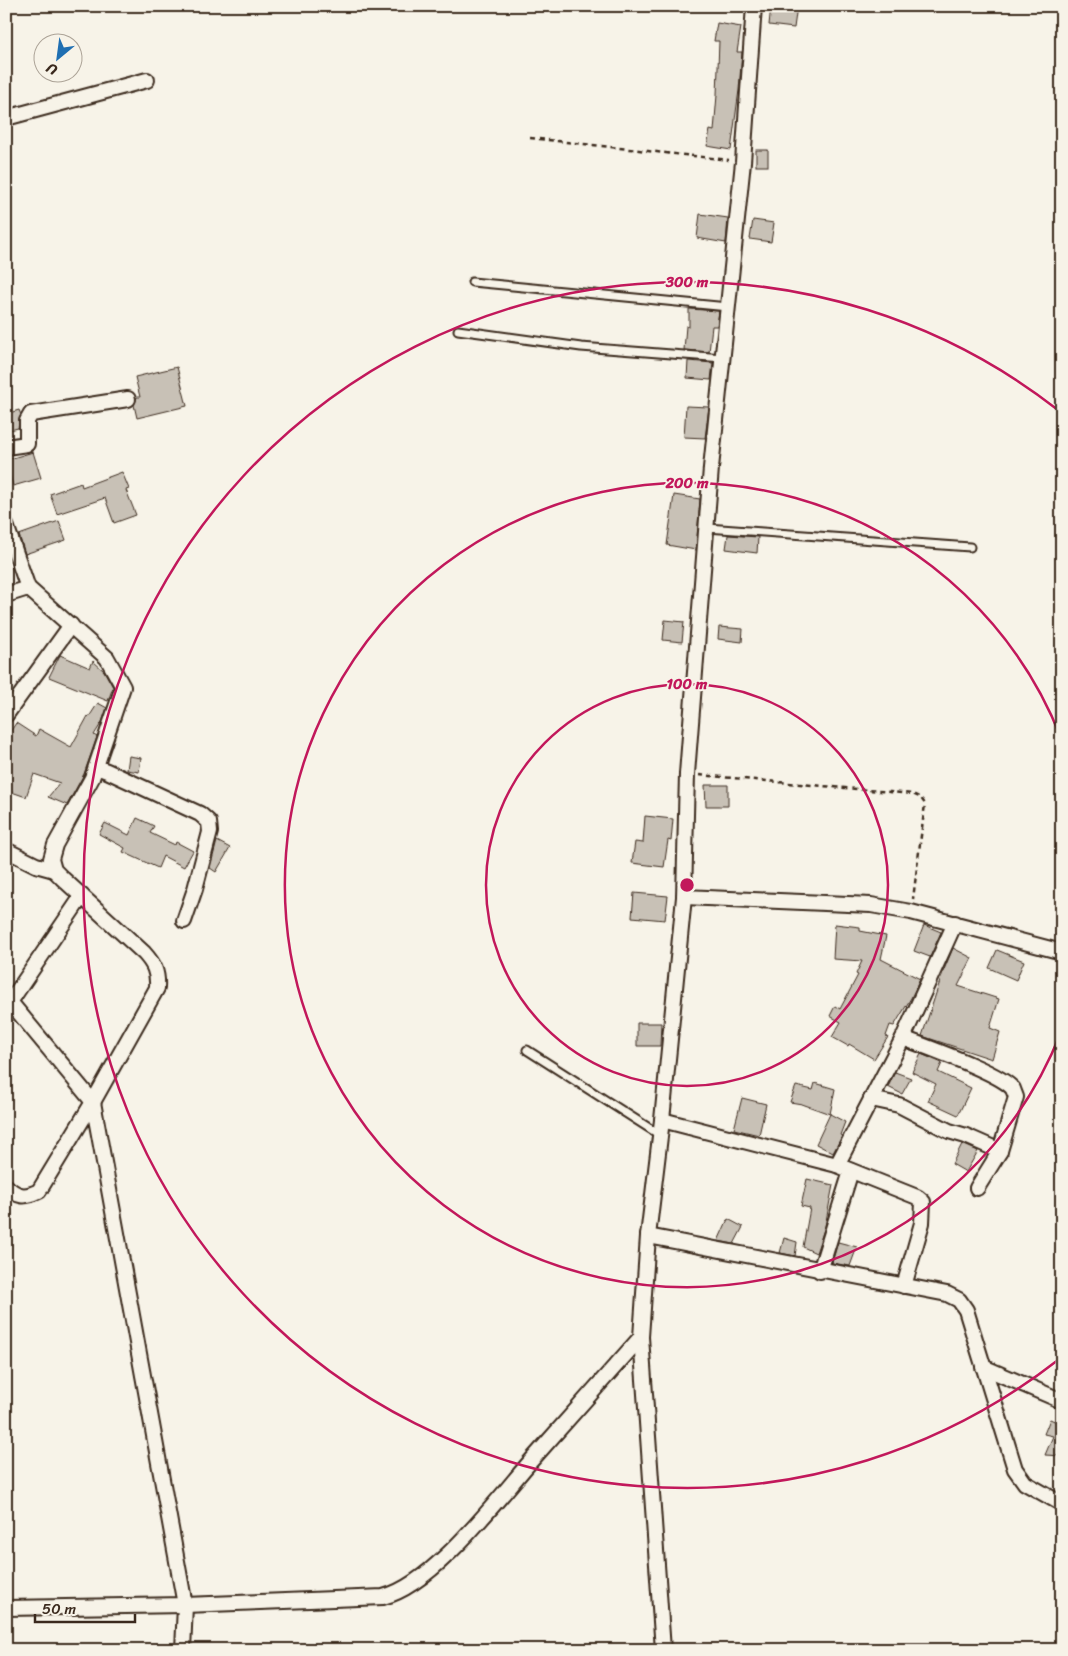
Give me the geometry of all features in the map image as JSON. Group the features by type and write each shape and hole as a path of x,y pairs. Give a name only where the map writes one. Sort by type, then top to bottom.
{"street":[{"path":"663,1650 641,1336 648,1236 662,1120 684,897 687,774 711,468 743,162 754,6"},
{"path":"6,118 148,80"},
{"path":"6,447 27,444 27,420 31,414 128,399"},
{"path":"6,526 28,588 107,658 123,687 92,778 55,845 51,859 54,870 144,953 153,964 158,976 157,988 93,1102 39,1191 31,1195 17,1195 6,1186"},
{"path":"6,595 28,588"},
{"path":"6,715 71,625"},
{"path":"96,767 200,814 209,822 210,832 184,921"},
{"path":"6,850 36,865 54,870"},
{"path":"82,896 8,999 93,1102 185,1605 183,1650"},
{"path":"684,897 871,905 911,912 1062,952"},
{"path":"836,1165 903,1038 955,923"},
{"path":"903,1038 998,1078 1012,1089 1016,1097 1000,1151 977,1188"},
{"path":"871,1099 899,1105 949,1130 1000,1151"},
{"path":"662,1120 836,1165 917,1197 922,1202 922,1223 904,1286"},
{"path":"820,1270 851,1171"},
{"path":"648,1236 948,1294 959,1300 966,1310 1015,1469 1026,1483 1062,1504"},
{"path":"6,1608 185,1605 389,1596 408,1586 448,1555 641,1336"},
{"path":"983,1367 1062,1401"}],"lane":[{"path":"472,282 728,307"},
{"path":"458,330 581,347 723,358"},
{"path":"707,528 970,547"},
{"path":"527,1050 660,1135"}],"path":[{"path":"530,138 743,162"},
{"path":"687,774 914,794 921,798 925,804 911,912"}],"building":[{"path":"771,6 797,6 794,28 769,25"},
{"path":"717,23 741,27 737,52 742,52 739,90 731,150 707,146 710,130 714,131 717,95 719,41 714,41"},
{"path":"756,150 768,150 768,166 756,166"},
{"path":"700,214 728,218 726,243 697,238"},
{"path":"753,220 774,223 771,242 750,239"},
{"path":"689,309 719,311 717,326 712,326 709,352 684,350 686,326 689,327"},
{"path":"688,361 713,363 711,380 687,378"},
{"path":"177,367 187,406 137,418 134,405 137,397 140,397 135,377"},
{"path":"686,406 709,407 705,438 684,437"},
{"path":"19,410 21,415 18,428 6,431 6,414"},
{"path":"33,452 41,478 13,486 6,460"},
{"path":"122,472 129,489 126,490 136,515 114,523 105,498 57,514 50,494 81,483 82,487"},
{"path":"674,495 700,499 696,550 667,545"},
{"path":"59,521 66,540 25,554 19,535"},
{"path":"728,535 758,537 757,553 726,549"},
{"path":"665,620 684,622 682,642 663,640"},
{"path":"719,627 743,629 742,642 718,639"},
{"path":"60,655 90,668 93,661 104,671 113,687 108,701 49,677"},
{"path":"98,703 107,708 102,722 94,735 97,737 84,774 67,805 48,797 60,783 34,774 26,797 6,790 6,738 16,723 36,736 39,729 71,747 88,716"},
{"path":"129,756 141,758 139,772 127,770"},
{"path":"705,785 728,785 728,806 706,806"},
{"path":"645,816 673,819 671,841 668,840 664,867 632,863 635,842 643,843"},
{"path":"137,818 154,826 150,833 175,845 176,842 193,851 184,867 163,856 158,868 123,852 125,848 99,834 105,823 129,835"},
{"path":"217,841 230,848 216,872 210,868"},
{"path":"634,893 668,896 665,920 632,917"},
{"path":"835,924 860,927 860,931 886,936 881,959 920,979 894,1026 890,1025 886,1036 888,1037 874,1059 849,1044 848,1046 832,1037 841,1022 830,1016 835,1006 840,1009 858,975 856,974 862,961 833,959"},
{"path":"924,925 941,932 930,957 914,951"},
{"path":"953,948 972,958 958,986 999,999 990,1028 1000,1032 992,1059 922,1036"},
{"path":"997,950 1024,961 1016,980 989,968"},
{"path":"637,1023 661,1023 660,1046 637,1046"},
{"path":"921,1054 942,1063 938,1072 971,1088 958,1115 928,1101 936,1084 912,1072"},
{"path":"895,1072 911,1078 902,1094 888,1087"},
{"path":"815,1083 835,1089 830,1114 802,1104 790,1102 796,1086 813,1090"},
{"path":"742,1098 766,1104 759,1135 734,1129"},
{"path":"830,1114 845,1122 840,1135 842,1136 833,1153 816,1144"},
{"path":"962,1144 978,1151 966,1172 952,1164"},
{"path":"807,1179 833,1185 825,1226 816,1253 803,1247 810,1208 801,1206"},
{"path":"728,1219 743,1227 734,1244 718,1241"},
{"path":"784,1238 797,1242 795,1256 780,1253"},
{"path":"838,1242 857,1247 850,1266 832,1263"},
{"path":"1062,1418 1062,1456 1045,1455 1053,1436 1044,1434 1050,1419 1059,1423"}]}
